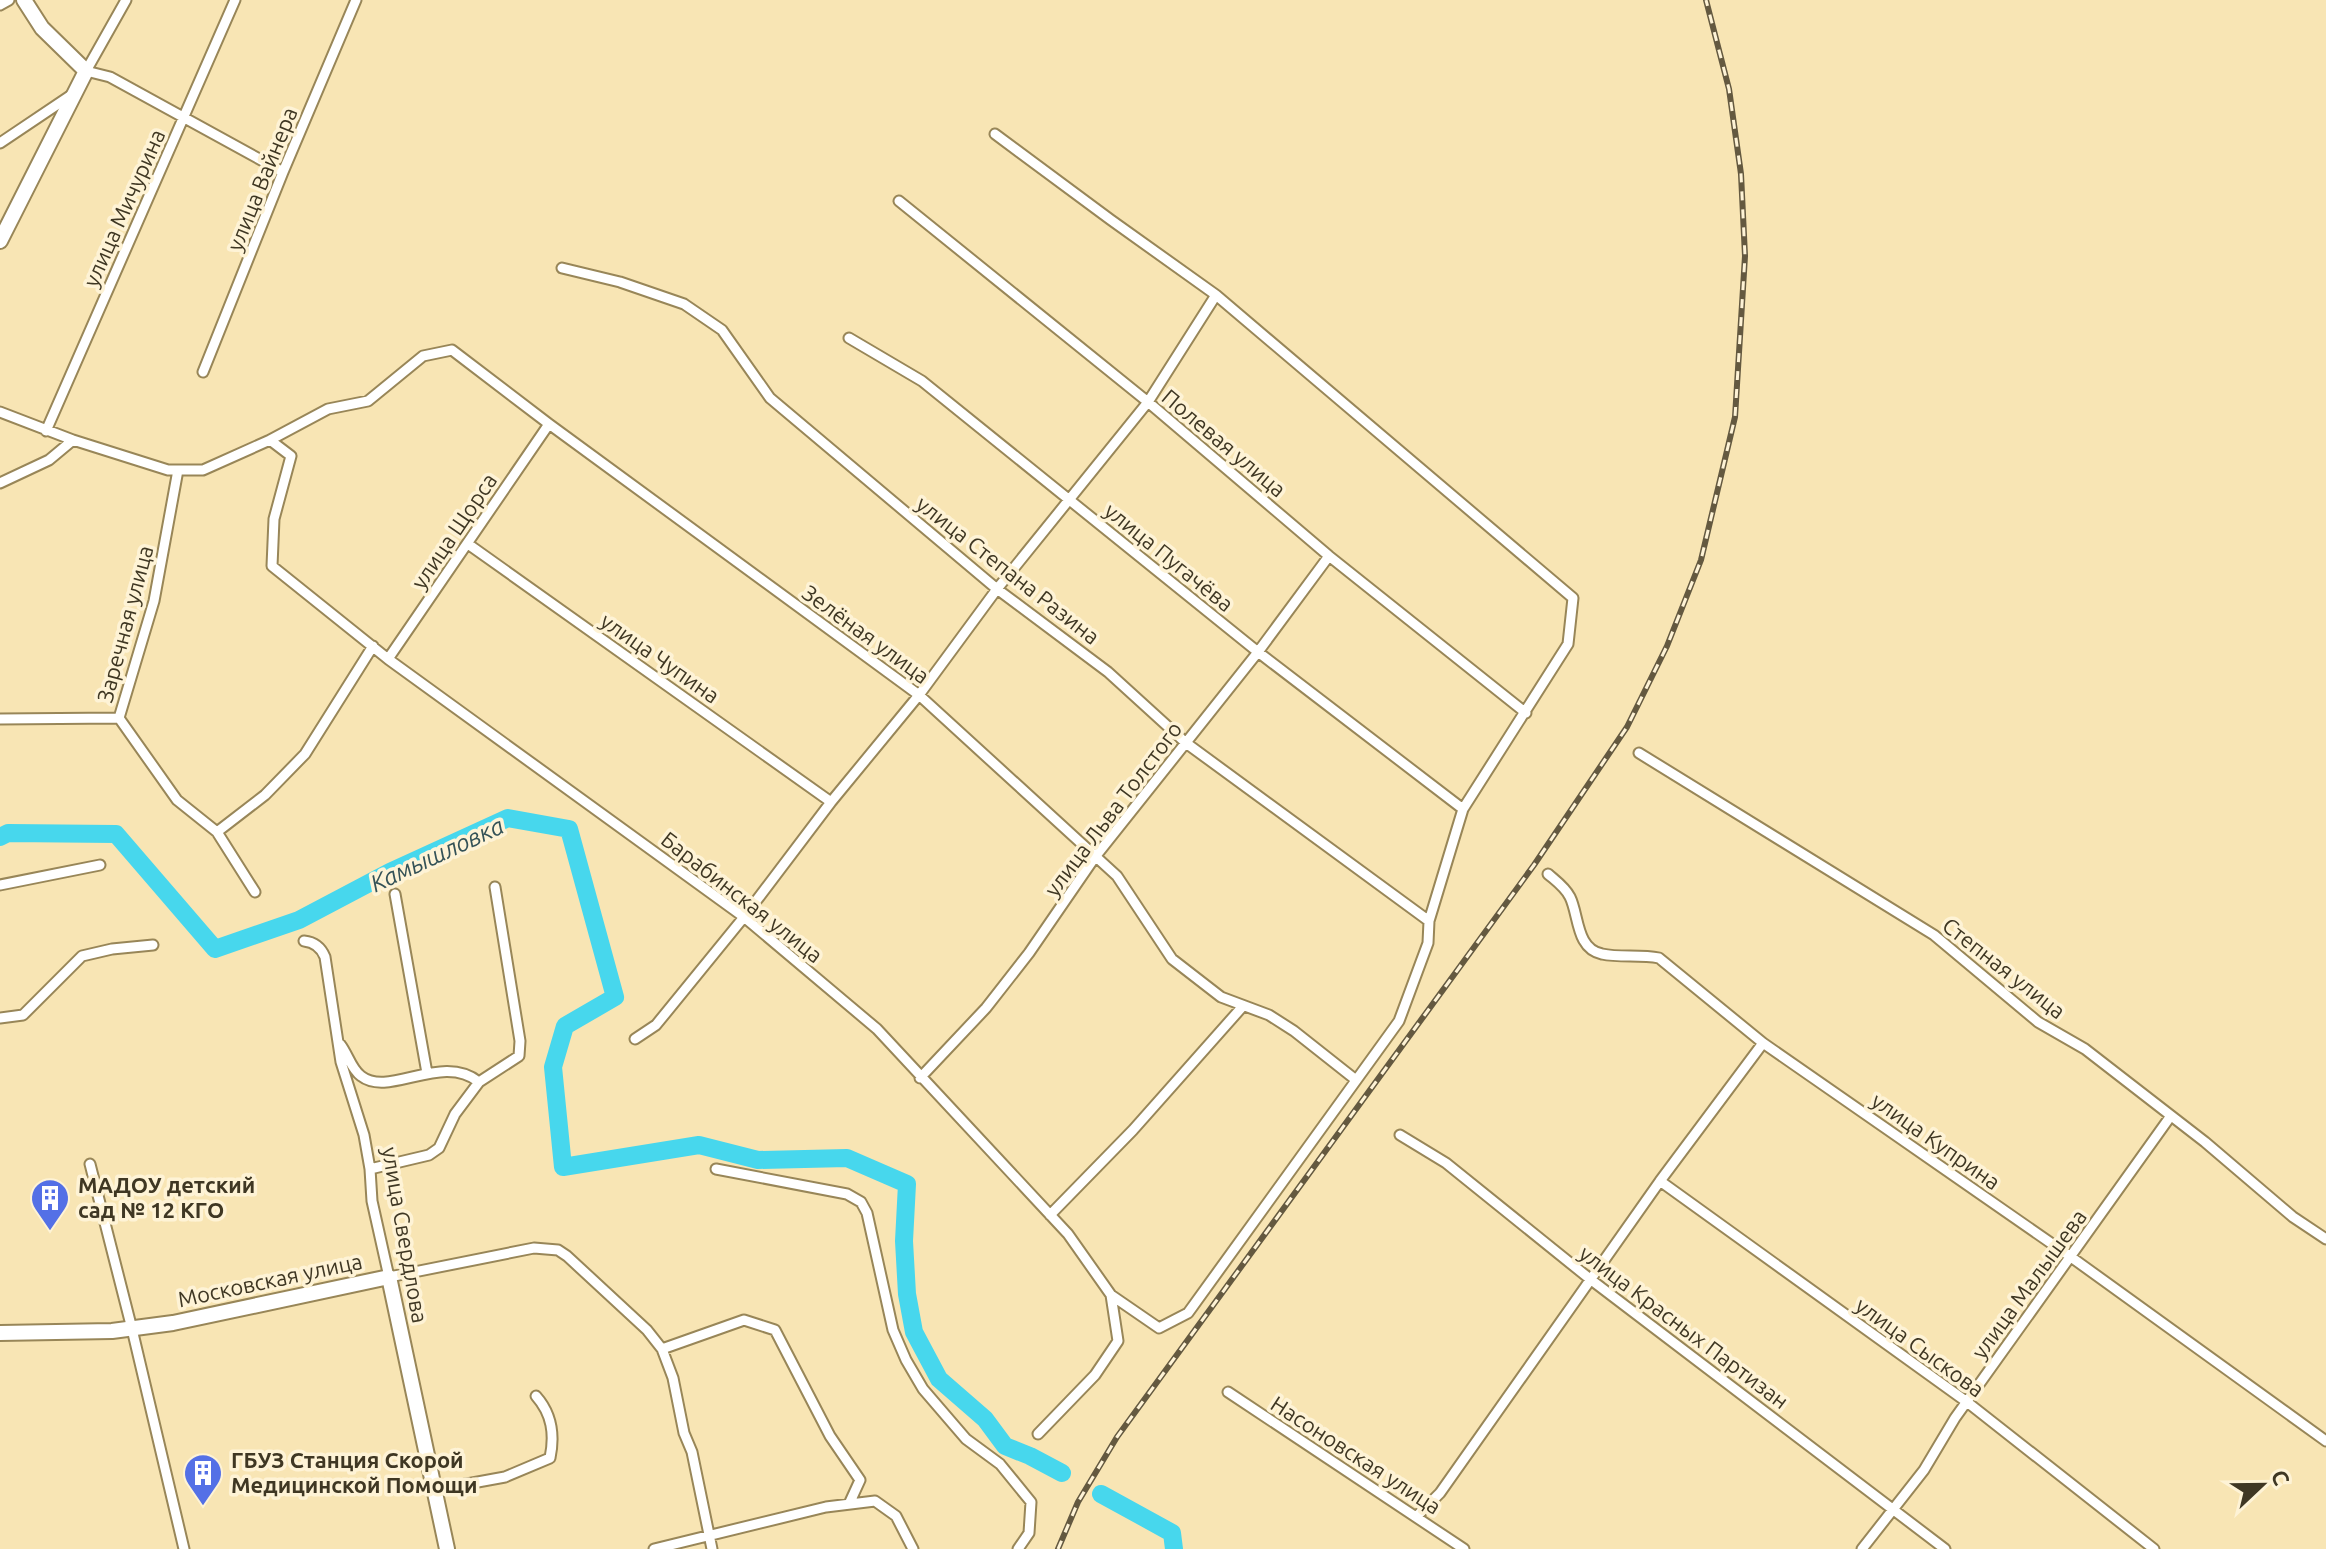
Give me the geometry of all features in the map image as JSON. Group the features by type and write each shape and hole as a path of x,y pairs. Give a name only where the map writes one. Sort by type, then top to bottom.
{"main road":[{"path":"0,241 86,71 42,28 24,0"},
{"name":"Московская улица","path":"0,1333 132,1329 210,1316 389,1277"},
{"name":"улица Свердлова","path":"389,1277 447,1549"}],"street":[{"path":"0,5 9,0"},
{"path":"126,0 86,71 110,77 283,172"},
{"name":"улица Мичурина","path":"46,431 235,0"},
{"name":"улица Вайнера","path":"203,372 356,0"},
{"path":"0,143 74,94"},
{"path":"995,134 1216,295 1573,598 1568,644 1463,809 1429,921 1428,943 1399,1021 1188,1313 1159,1328 1111,1295"},
{"name":"Полевая улица","path":"899,201 1148,402 1329,556 1526,713"},
{"name":"улица Степана Разина","path":"562,268 620,282 684,304 722,330 770,398 997,589 1108,672 1186,743 1429,921"},
{"path":"635,1039 656,1025 744,917 831,802 919,695 997,589 1148,402 1216,295"},
{"name":"улица Пугачёва","path":"849,338 922,381 1258,652 1463,809"},
{"name":"Зелёная улица","path":"270,440 328,409 368,401 423,356 452,350 919,695 1117,876 1172,959 1221,997 1269,1015 1294,1031 1356,1080"},
{"path":"0,412 46,431 168,470 203,470 270,440"},
{"name":"улица Щорса","path":"388,659 549,424"},
{"path":"0,483 49,460 73,440"},
{"name":"Барабинская улица","path":"270,440 291,456 274,519 272,566 388,659 744,917 877,1029 1068,1234 1111,1295 1118,1341 1095,1375 1038,1434"},
{"name":"Заречная улица","path":"0,719 119,718 154,601 178,470"},
{"name":"улица Чупина","path":"468,544 831,802"},
{"name":"улица Льва Толстого","path":"920,1078 986,1008 1029,953 1095,857 1258,652 1329,556"},
{"path":"217,832 265,795 305,754 373,646"},
{"path":"119,718 177,800 217,832 255,892"},
{"name":"Степная улица","path":"1639,753 1934,935 2038,1022 2085,1049 2205,1142 2293,1217 2326,1239"},
{"path":"0,885 100,865"},
{"name":"улица Куприна","path":"1548,874 1571,899 1580,933 1587,945 1600,954 1641,954 1659,958 1763,1043 2071,1257 2326,1441"},
{"path":"370,1169 429,1155 439,1148 455,1114 479,1082 519,1056 520,1041 495,887"},
{"path":"395,894 427,1073"},
{"name":"улица Свердлова","path":"304,941 322,949 325,957 338,1042 346,1082 364,1135 372,1201 389,1277"},
{"path":"0,1018 23,1015 82,956 153,945"},
{"path":"1050,1215 1133,1130 1243,1006"},
{"path":"338,1042 357,1074 373,1082 459,1071 479,1082"},
{"path":"1417,1516 1440,1493 1660,1181 1763,1043"},
{"name":"улица Малышева","path":"1862,1549 1924,1470 1967,1402 2170,1117"},
{"name":"улица Красных Партизан","path":"1400,1135 1446,1163 1590,1279 1945,1549"},
{"path":"90,1164 184,1549"},
{"path":"716,1169 847,1194 861,1202 867,1213 893,1330 906,1360 923,1389 966,1439 1000,1464 1031,1502 1029,1533 1018,1549"},
{"name":"улица Сыскова","path":"1660,1181 1967,1402 2154,1549"},
{"name":"Московская улица","path":"389,1277 547,1247 567,1256 647,1330 662,1349"},
{"path":"712,1549 692,1452 684,1433 673,1378 662,1349 744,1320 775,1330 830,1436 860,1480 849,1504"},
{"name":"Насоновская улица","path":"1228,1392 1464,1549"},
{"path":"434,1490 505,1477 550,1458 553,1433 550,1416 536,1396"},
{"path":"654,1549 826,1507 875,1501 896,1516 913,1549"}],"waterway":[{"name":"Камышловка","path":"0,837 8,833 116,834 215,949 299,920 390,872 508,818 569,829 615,997 565,1026 553,1067 563,1167 699,1145 758,1160 847,1158 907,1184 904,1241 907,1294 914,1332 939,1379 985,1419 1005,1446 1062,1473"},
{"name":"Камышловка","path":"1101,1494 1172,1533 1174,1549"}],"railway":[{"path":"1058,1549 1078,1502 1117,1437 1534,865 1627,727 1667,646 1701,560 1735,417 1745,256 1741,174 1729,89 1706,0"}],"place":[{"name":"МАДОУ детский сад № 12 КГО","path":"50,1232"},
{"name":"ГБУЗ Станция Скорой Медицинской Помощи","path":"203,1507"}]}
